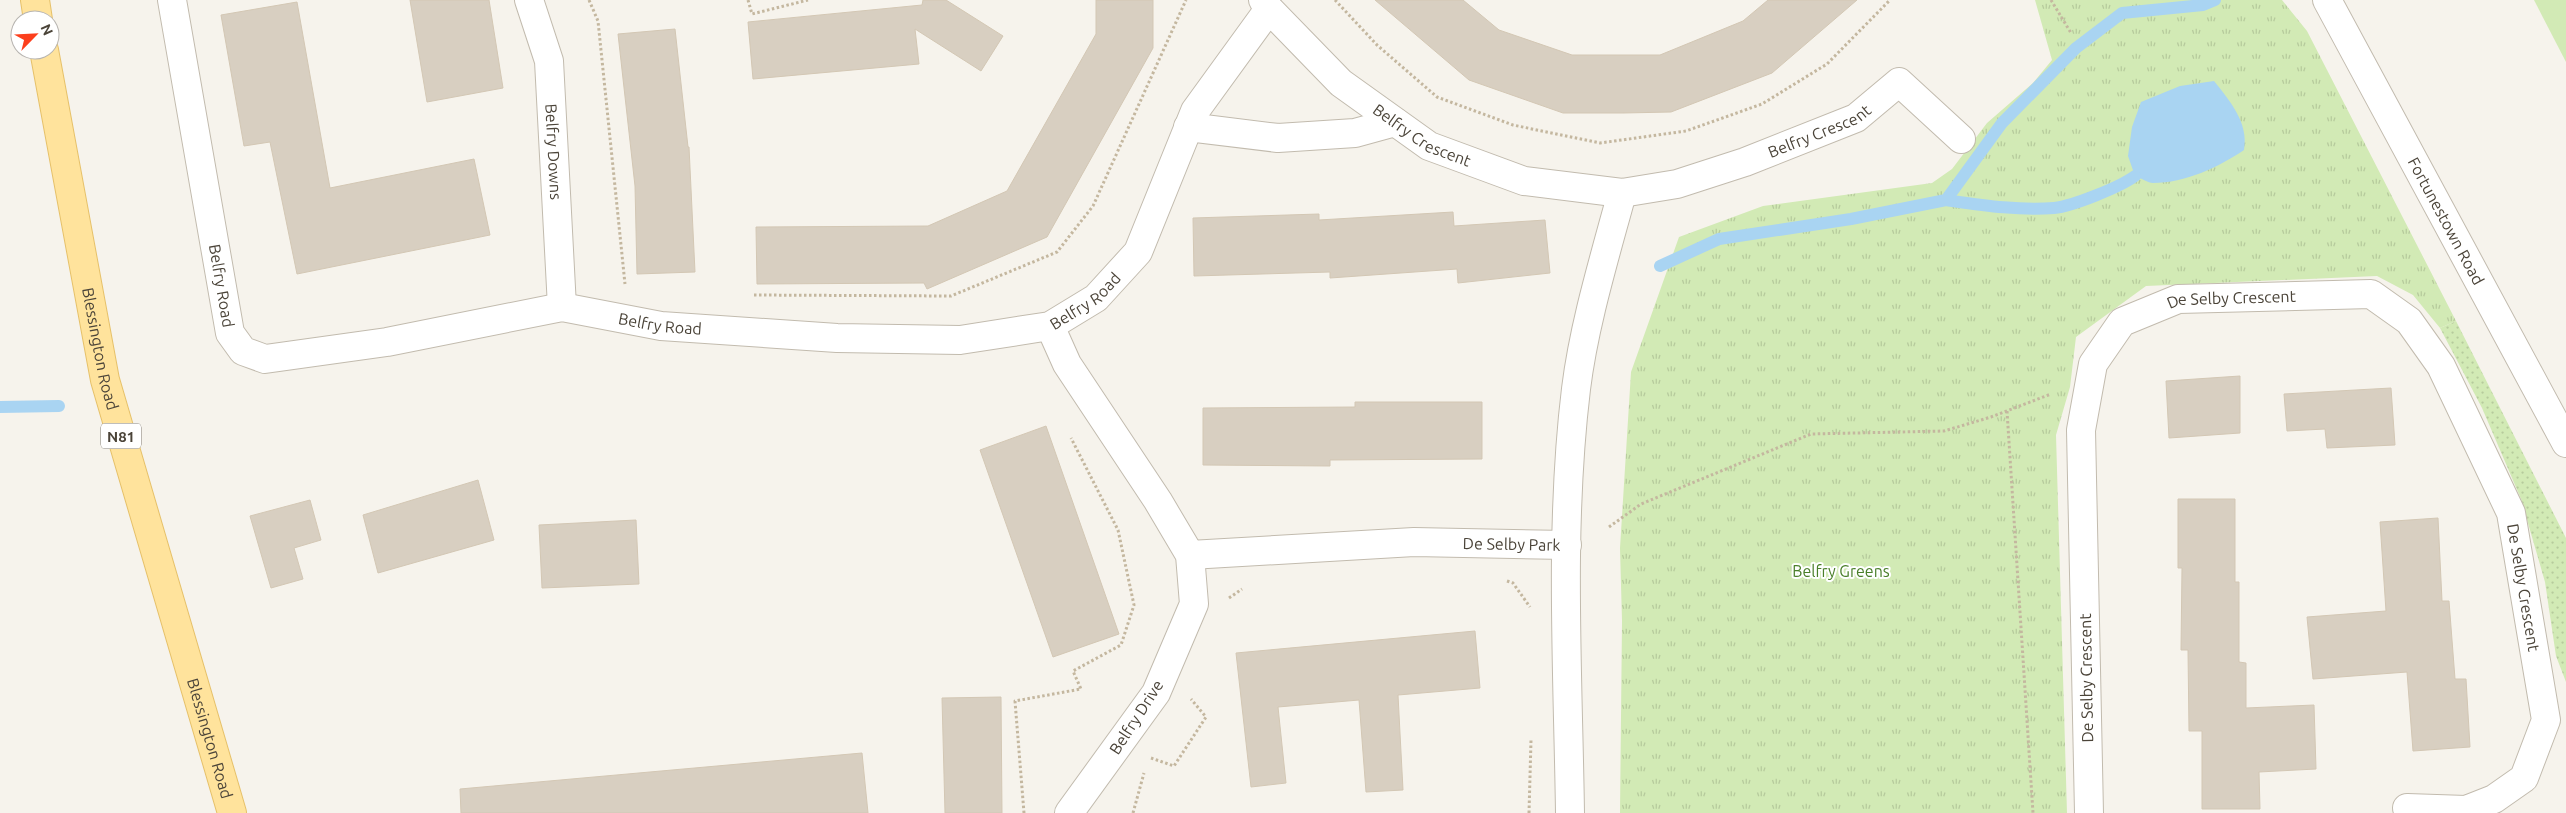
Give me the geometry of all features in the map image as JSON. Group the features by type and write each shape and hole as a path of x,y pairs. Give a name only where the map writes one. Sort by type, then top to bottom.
{"main road":[{"name":"Blessington Road","path":"46,60 105,380 232,813"}],"street":[{"name":"Belfry Road","path":"172,0 230,333 243,351 265,359 387,342 562,307 661,326 837,338 960,340 1050,326 1096,298 1138,252 1195,111 1266,5"},
{"name":"Belfry Downs","path":"529,0 549,60 562,307"},
{"name":"Fortunestown Road","path":"2327,0 2566,443"},
{"name":"Belfry Crescent","path":"1266,5 1340,83 1429,146 1524,181 1622,193 1677,184 1745,162 1856,118 1899,82 1961,139"},
{"path":"1188,127 1278,138 1355,132 1395,122"},
{"path":"1567,545 1568,491 1579,370 1622,193"},
{"name":"De Selby Crescent","path":"2089,813 2081,430 2093,364 2122,322 2178,299 2372,294 2408,321 2441,366 2511,513 2556,720 2524,778 2494,799 2466,810 2407,808"},
{"path":"1050,326 1067,364 1158,501 1190,555"},
{"name":"De Selby Park","path":"1190,555 1414,542 1567,545 1570,813"},
{"name":"Belfry Drive","path":"1069,813 1156,693 1194,604 1190,555"}],"path":[{"path":"589,0 598,21 625,286"},
{"path":"748,0 752,14 808,0"},
{"path":"744,294 950,296 1057,252 1093,206 1186,0"},
{"path":"1335,0 1376,45 1437,97 1513,125 1600,143 1686,131 1762,104 1826,64 1890,0"},
{"path":"2051,0 2071,34"},
{"path":"1609,527 1641,504 1811,434 1944,431 2052,394"},
{"path":"2007,411 2033,813"},
{"path":"1024,813 1015,701 1081,689 1073,671 1121,645 1134,605 1118,530 1066,430"},
{"path":"1504,580 1512,583 1533,611"},
{"path":"1228,598 1240,589 1250,588"},
{"path":"1148,758 1174,766 1206,717 1190,698"},
{"path":"1530,813 1531,734"},
{"path":"1133,813 1146,767"}],"green space":[{"name":"Belfry Greens","path":"2035,0 2282,0 2307,31 2456,321 2440,328 2413,295 2377,276 2146,286 2076,337 2070,387 2056,435 2067,813 1620,813 1622,621 1620,548 1631,372 1679,237 1763,206 1932,183 1952,169 1987,123 2033,83 2052,60"},
{"path":"2534,0 2566,0 2566,62"},
{"path":"2456,321 2566,538 2566,682 2556,656 2545,582 2521,499 2482,408 2440,328"}],"water":[{"path":"2214,81 2232,105 2241,122 2245,140 2244,150 2213,168 2177,180 2153,183 2135,176 2128,156 2132,127 2141,102 2180,86"}],"building":[{"path":"410,0 489,0 503,88 427,102"},
{"path":"923,0 946,0 1003,36 981,71 915,29 919,64 753,79 748,22 922,5"},
{"path":"1096,0 1153,0 1153,48 1047,237 927,289 924,283 757,284 756,227 928,226 1007,191 1096,34"},
{"path":"1375,0 1463,0 1499,30 1572,55 1660,55 1743,21 1768,0 1857,0 1772,73 1671,112 1563,113 1469,80"},
{"path":"297,2 330,188 474,159 490,235 297,274 270,142 244,146 221,15"},
{"path":"675,29 689,147 695,272 637,274 635,186 618,34"},
{"path":"1453,212 1454,226 1545,220 1550,273 1458,283 1457,269 1330,278 1330,272 1194,276 1193,218 1319,214 1319,220"},
{"path":"2240,376 2240,433 2169,438 2166,381"},
{"path":"2391,388 2395,445 2327,448 2325,429 2287,431 2284,394"},
{"path":"1355,402 1482,402 1482,459 1330,460 1330,466 1203,465 1203,408 1355,407"},
{"path":"1046,426 1119,634 1053,657 980,450"},
{"path":"478,480 494,540 378,573 363,515"},
{"path":"2178,499 2235,499 2235,582 2239,582 2239,662 2246,663 2246,708 2314,705 2316,769 2259,772 2260,809 2202,809 2202,731 2189,731 2188,650 2181,650 2182,568 2178,568"},
{"path":"310,500 321,540 294,548 303,579 271,588 250,516"},
{"path":"2438,518 2442,601 2449,601 2455,679 2466,679 2470,747 2413,751 2407,672 2313,679 2307,617 2386,611 2380,522"},
{"path":"636,520 639,584 542,588 539,525"},
{"path":"1475,631 1480,688 1398,695 1403,790 1366,792 1359,700 1278,707 1286,783 1251,787 1236,653"},
{"path":"1001,697 1002,813 945,813 942,698"},
{"path":"862,753 868,813 461,813 460,789"}],"waterway":[{"path":"1660,266 1719,239 1851,219 1946,200 2002,123 2076,48 2122,13 2203,5 2215,0"},
{"path":"1946,200 2014,208 2041,209 2062,207 2096,195 2135,176"},
{"path":"0,407 59,406"}]}
